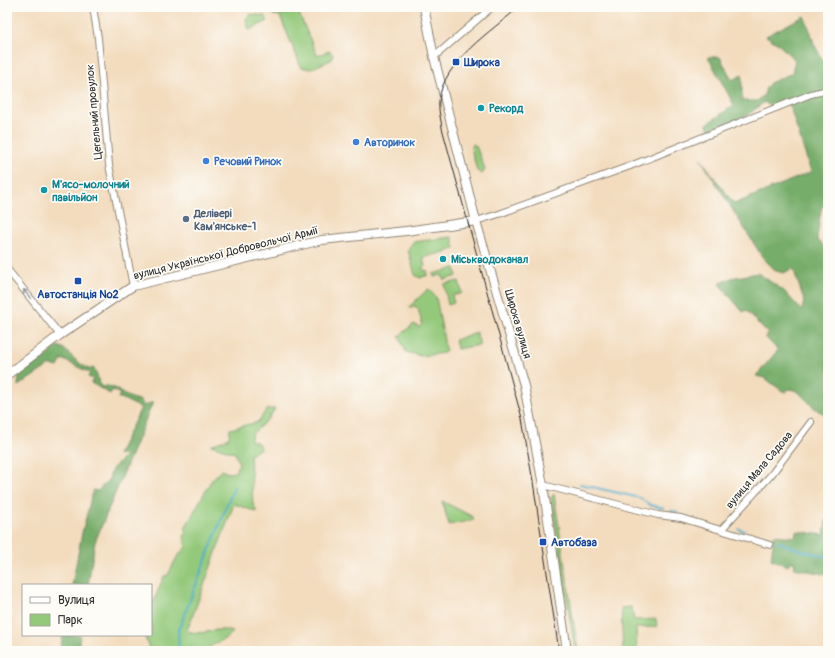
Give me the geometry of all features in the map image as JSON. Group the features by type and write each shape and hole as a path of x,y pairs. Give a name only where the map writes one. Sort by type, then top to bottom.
{"street":[{"name":"Цегельний провулок","path":"93,7 98,38 109,165 133,286"},
{"name":"Широка вулиця","path":"424,7 434,57 476,220 524,386 543,485 567,651"},
{"path":"434,57 492,7"},
{"path":"476,220 499,214 630,166 811,94 828,90"},
{"name":"вулиця Української Добровольчої Армії","path":"7,374 60,335 133,286 322,240 406,231 476,220"},
{"path":"7,269 60,335"},
{"name":"вулиця Мала Садова","path":"722,530 771,475 811,422"},
{"path":"543,485 658,515 681,518 770,545"}],"green space":[{"path":"297,9 317,55 330,51 333,54 331,60 310,69 301,67 280,16 273,15 272,13 279,10 282,15"},
{"path":"250,14 265,16 268,21 249,30 246,19"},
{"path":"804,16 814,44 828,70 828,200 821,209 817,239 825,247 828,243 828,415 815,408 801,394 788,389 785,393 765,378 756,376 778,350 765,337 768,334 746,310 743,312 719,284 731,278 758,273 784,291 802,311 804,300 793,268 784,273 776,271 763,258 700,158 734,204 811,172 788,101 772,107 764,102 748,115 709,130 707,124 734,105 708,57 720,57 732,80 742,75 742,101 757,101 764,95 766,88 770,83 792,73 795,60 778,44 766,36"},
{"path":"473,144 476,146 485,169 482,174 477,171 471,148"},
{"path":"452,237 455,249 423,258 425,266 423,268 424,271 427,270 428,275 420,278 415,275 408,250 413,242"},
{"path":"455,268 457,276 444,280 442,275 434,277 433,274"},
{"path":"459,281 462,293 452,296 454,303 448,305 444,284"},
{"path":"428,289 436,297 446,351 444,353 421,356 406,352 399,336 414,324 419,327 422,324 418,308 414,306 411,309 409,307"},
{"path":"476,332 480,345 457,349 455,340"},
{"path":"57,346 60,347 84,366 90,369 94,368 101,387 108,386 114,388 127,396 141,401 144,406 153,402 95,542 88,584 72,584 82,533 93,490 98,491 109,479 112,469 125,456 118,454 141,408 118,398 120,394 112,390 110,394 91,383 93,379 88,377 90,373 62,359 58,367 50,365 18,386 19,374 29,364 40,362"},
{"path":"267,409 275,409 268,419 251,435 251,441 257,442 261,448 250,455 253,504 257,512 234,504 187,631 200,633 226,630 233,632 227,638 205,651 150,651 144,636 152,636 152,606 164,576 168,575 177,557 186,547 184,536 187,531 185,528 211,481 221,470 228,473 235,472 239,464 235,453 211,445 229,438 230,429 258,422"},
{"path":"554,494 578,651 575,651 551,498"},
{"path":"442,501 473,517 474,520 449,525"},
{"path":"828,510 828,575 794,568 795,563 790,561 788,566 771,559 774,535 795,537 796,531 824,535"},
{"path":"631,607 634,620 656,619 657,627 636,628 637,651 623,651 621,608"},
{"path":"63,636 80,636 78,651 60,651"}],"waterway":[{"path":"580,484 640,498 650,505 663,508"},
{"path":"179,651 178,631 234,487"},
{"path":"671,511 677,512"},
{"path":"739,529 744,531"},
{"path":"755,534 761,536"},
{"path":"778,542 810,553 828,557"}],"tram line":[{"path":"519,7 470,48 459,60 449,73 442,86 439,108 442,128 522,419 559,651"}],"place":[{"name":"Широка","path":"456,62"},
{"name":"Рекорд","path":"481,108"},
{"name":"Авторинок","path":"356,142"},
{"name":"Речовий Ринок","path":"206,161"},
{"name":"М'ясо-молочний павільйон","path":"44,190"},
{"name":"Делівері Кам'янське-1","path":"186,219"},
{"name":"Міськводоканал","path":"443,259"},
{"name":"Автостанція №2","path":"78,281"},
{"name":"Автобаза","path":"543,542"}]}
